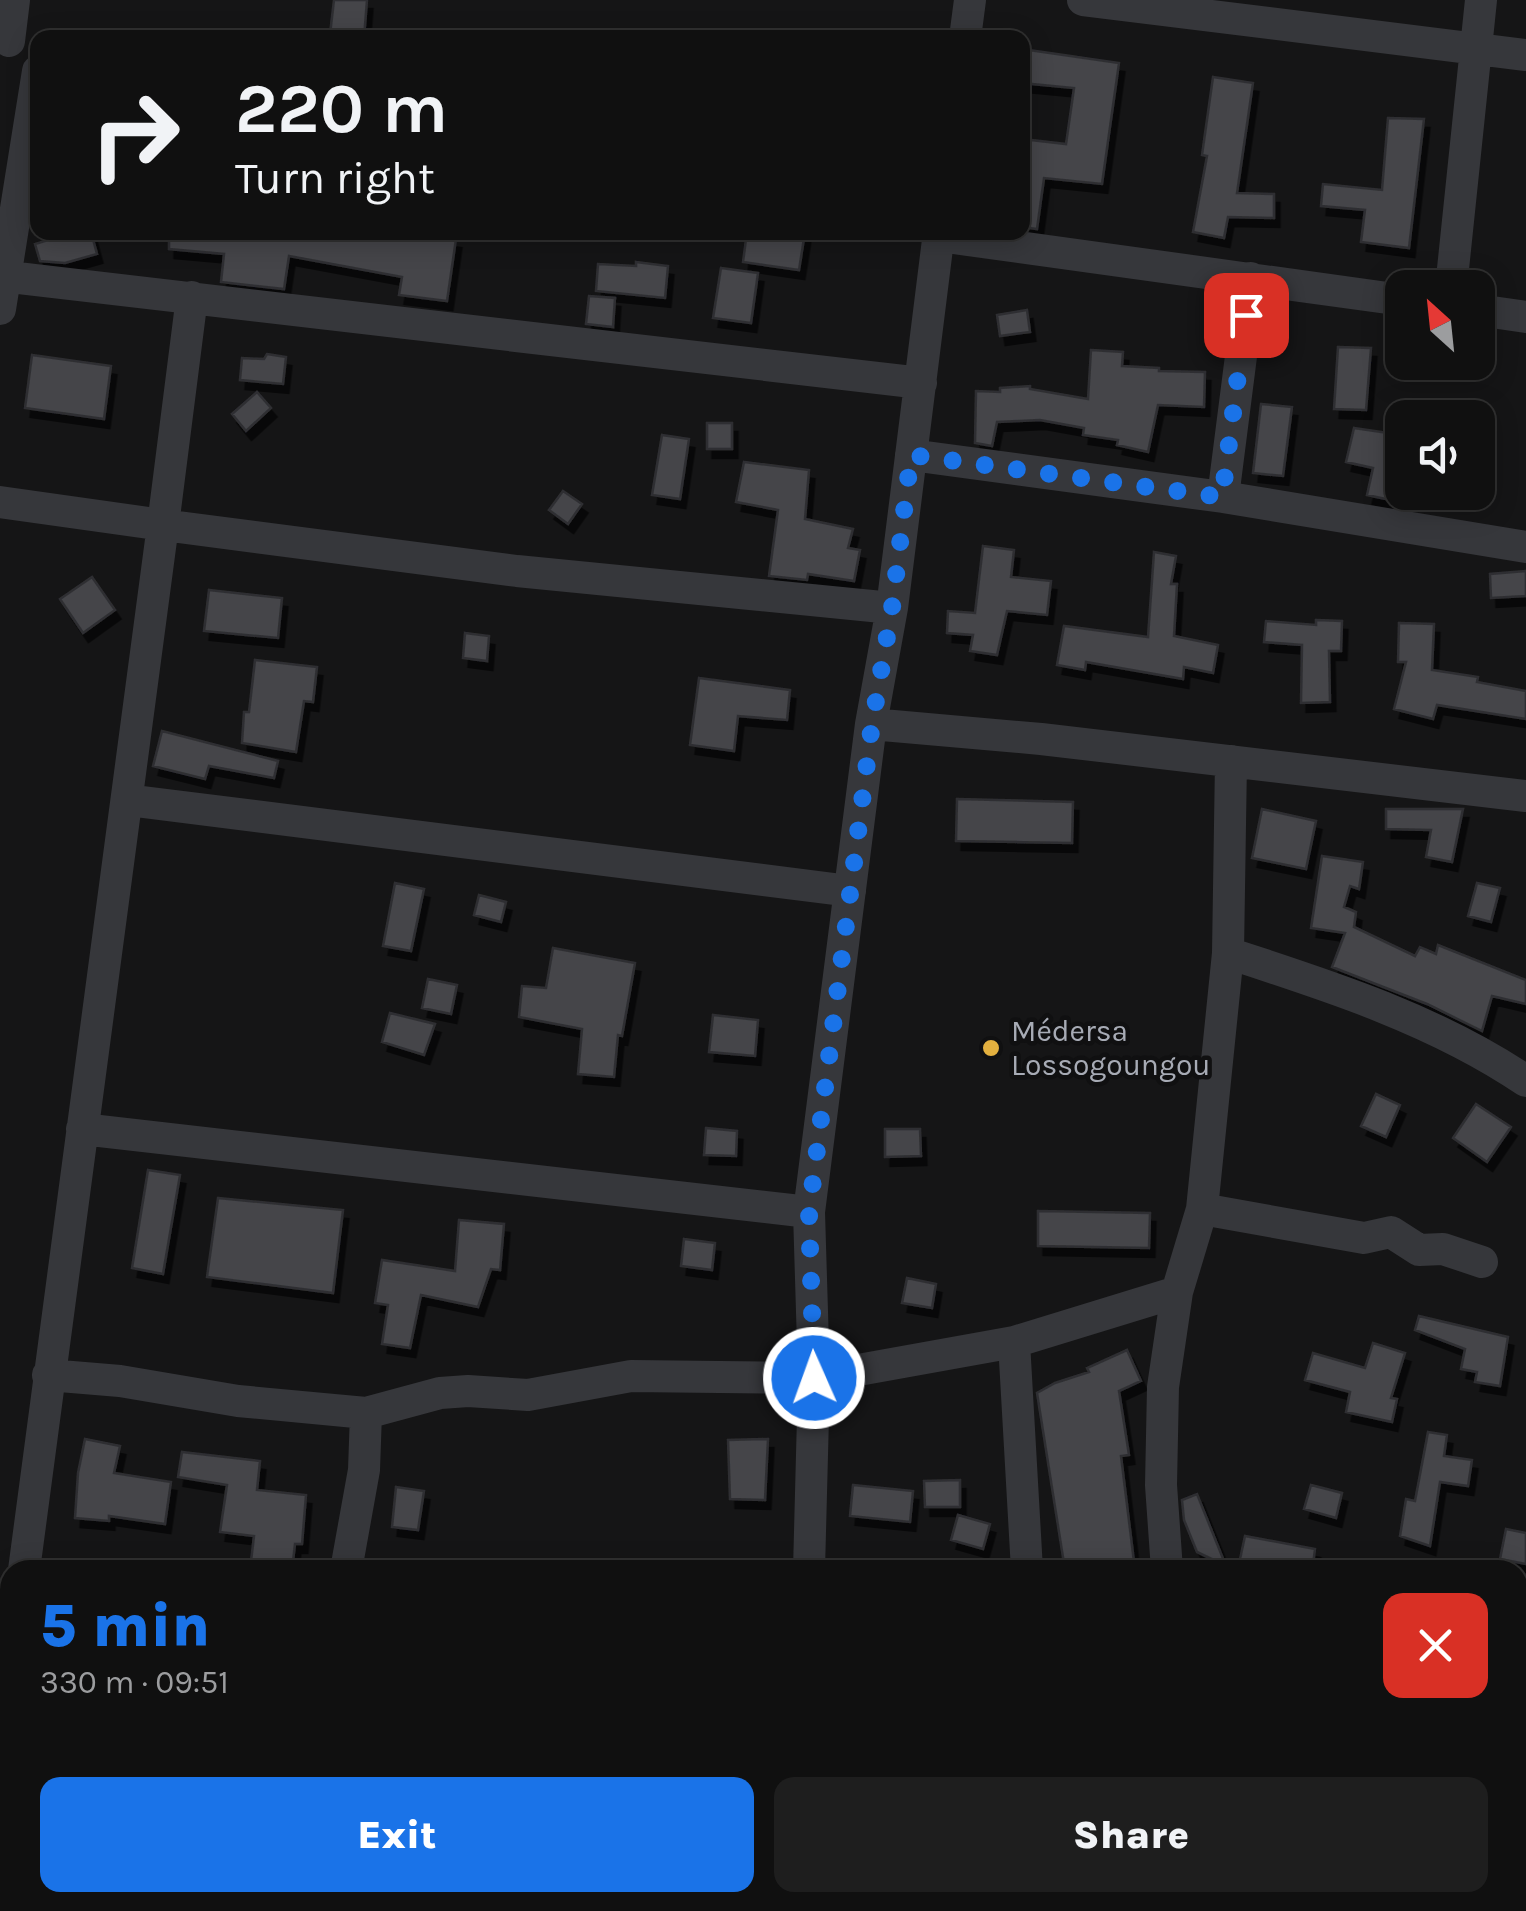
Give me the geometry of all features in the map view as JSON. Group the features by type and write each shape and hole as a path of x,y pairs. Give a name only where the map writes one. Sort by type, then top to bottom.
{"street":[{"path":"14,0 15,41"},
{"path":"966,30 970,0"},
{"path":"1083,0 1526,54"},
{"path":"1453,270 1480,0"},
{"path":"0,309 30,118"},
{"path":"809,1560 814,1378 809,1212 938,240"},
{"path":"982,240 1385,298"},
{"path":"3,276 921,383"},
{"path":"1222,497 1251,278"},
{"path":"25,1560 192,296"},
{"path":"1495,312 1526,317"},
{"path":"911,455 1222,497 1526,546"},
{"path":"0,502 517,572 892,608"},
{"path":"872,724 1041,738 1526,796"},
{"path":"1166,1560 1161,1485 1162,1387 1177,1292 1202,1209 1228,954 1231,761"},
{"path":"126,800 850,891"},
{"path":"1228,954 1348,992 1476,1050 1526,1080"},
{"path":"82,1129 809,1212"},
{"path":"1202,1209 1364,1238 1390,1232 1420,1250 1443,1249 1482,1262"},
{"path":"48,1375 120,1381 238,1401 366,1413 440,1393 468,1390 528,1395 630,1376 814,1378 1014,1342 1177,1292"},
{"path":"1014,1342 1025,1560"},
{"path":"348,1560 364,1470 366,1413"}],"building":[{"path":"334,0 367,0 365,30 330,30"},
{"path":"1030,50 1119,63 1102,184 1044,178 1037,229 1030,228 1030,140 1066,144 1074,88 1030,84"},
{"path":"1213,77 1253,83 1237,193 1274,194 1274,218 1228,217 1224,238 1193,232 1207,156 1202,155"},
{"path":"1388,118 1424,119 1409,248 1361,242 1365,210 1321,206 1323,184 1382,190"},
{"path":"48,240 93,240 97,254 65,263 40,261 35,244"},
{"path":"169,240 456,240 447,301 399,295 402,277 289,256 284,289 221,282 224,254 169,249"},
{"path":"746,240 804,240 799,270 743,262"},
{"path":"636,262 668,266 665,298 596,291 598,264 636,266"},
{"path":"721,268 758,273 751,323 713,318"},
{"path":"589,296 615,298 613,327 586,324"},
{"path":"1027,310 1030,332 1000,336 997,315"},
{"path":"1338,347 1371,348 1366,410 1334,409"},
{"path":"1091,350 1123,352 1122,366 1205,372 1204,407 1158,405 1148,452 1117,445 1118,440 1083,435 1084,428 1040,420 997,422 992,446 975,443 976,391 1000,392 1000,388 1030,386 1088,399"},
{"path":"267,354 286,357 283,384 240,380 242,358 264,359"},
{"path":"32,355 111,366 104,419 25,408"},
{"path":"257,392 271,408 246,431 232,414"},
{"path":"1261,404 1292,407 1283,476 1253,473"},
{"path":"707,423 732,423 732,449 707,449"},
{"path":"1354,428 1385,433 1385,499 1367,495 1373,468 1346,462"},
{"path":"662,435 689,439 680,499 652,495"},
{"path":"744,462 809,470 805,519 853,529 848,548 860,550 854,581 808,574 807,580 769,576 778,510 736,502"},
{"path":"563,491 582,504 568,524 549,510"},
{"path":"983,546 1014,550 1011,577 1051,581 1047,615 1007,611 997,655 970,651 973,635 947,633 948,611 975,613"},
{"path":"1154,552 1176,556 1171,584 1177,584 1174,636 1218,645 1213,673 1184,667 1183,679 1086,662 1085,670 1057,665 1064,626 1148,637"},
{"path":"1526,571 1526,596 1491,598 1490,574"},
{"path":"92,577 115,610 83,633 60,599"},
{"path":"209,590 282,598 278,638 204,631"},
{"path":"1316,620 1342,621 1341,651 1329,651 1330,702 1301,703 1302,645 1264,642 1266,621 1316,625"},
{"path":"1399,623 1434,624 1432,670 1478,677 1477,682 1526,691 1526,719 1437,705 1433,719 1394,709 1406,662 1398,662"},
{"path":"465,633 489,636 487,661 463,658"},
{"path":"255,660 317,667 313,702 304,701 296,752 242,743"},
{"path":"699,678 790,690 787,720 738,716 734,751 690,745"},
{"path":"162,731 278,761 274,778 209,766 205,779 153,766"},
{"path":"957,799 1073,802 1072,843 956,841"},
{"path":"1262,809 1316,821 1306,869 1252,858"},
{"path":"1386,809 1463,809 1452,862 1426,857 1431,830 1386,829"},
{"path":"1322,856 1363,862 1359,889 1350,886 1344,907 1356,912 1354,927 1415,956 1420,947 1436,954 1438,945 1526,980 1526,1004 1492,996 1482,1031 1427,1004 1332,967 1345,933 1311,928"},
{"path":"395,883 424,889 411,951 383,946"},
{"path":"1477,883 1500,888 1491,922 1468,916"},
{"path":"479,895 506,902 501,922 474,915"},
{"path":"553,948 635,963 622,1036 618,1035 614,1077 578,1074 582,1029 519,1017 522,986 546,988"},
{"path":"428,979 457,985 451,1014 422,1008"},
{"path":"390,1013 435,1024 424,1055 382,1042"},
{"path":"713,1015 758,1020 755,1056 709,1052"},
{"path":"1376,1094 1400,1105 1386,1137 1361,1126"},
{"path":"1476,1104 1511,1127 1487,1162 1453,1138"},
{"path":"706,1128 737,1131 736,1156 704,1155"},
{"path":"885,1129 920,1129 921,1156 885,1157"},
{"path":"148,1170 180,1175 163,1274 132,1268"},
{"path":"218,1198 343,1210 333,1293 207,1277"},
{"path":"1038,1211 1150,1213 1149,1248 1038,1246"},
{"path":"459,1220 504,1224 500,1270 491,1269 478,1307 421,1295 410,1348 382,1344 388,1305 375,1303 382,1260 455,1271"},
{"path":"684,1239 715,1243 712,1270 681,1266"},
{"path":"907,1278 936,1284 932,1308 902,1303"},
{"path":"1419,1316 1508,1337 1500,1386 1475,1382 1477,1372 1461,1369 1465,1349 1415,1330"},
{"path":"1373,1343 1405,1353 1391,1398 1397,1399 1392,1422 1346,1412 1350,1392 1305,1380 1313,1353 1365,1368"},
{"path":"1127,1350 1141,1381 1119,1391 1129,1455 1121,1456 1134,1560 1063,1560 1037,1393 1089,1372 1087,1368"},
{"path":"1428,1432 1447,1435 1444,1456 1472,1460 1468,1486 1440,1482 1430,1546 1400,1536 1406,1499 1415,1501"},
{"path":"85,1439 120,1446 114,1473 171,1482 165,1524 109,1516 109,1521 75,1518"},
{"path":"768,1439 765,1500 730,1499 728,1440"},
{"path":"182,1452 260,1461 257,1490 306,1495 302,1544 295,1544 293,1560 251,1560 254,1536 220,1532 227,1485 178,1477"},
{"path":"960,1480 960,1507 925,1507 924,1481"},
{"path":"853,1485 913,1491 910,1522 850,1516"},
{"path":"1311,1485 1342,1493 1336,1518 1304,1509"},
{"path":"396,1487 424,1491 418,1530 392,1527"},
{"path":"1197,1494 1224,1560 1197,1552 1184,1520 1182,1500"},
{"path":"958,1515 990,1524 983,1549 951,1540"},
{"path":"1506,1529 1526,1533 1526,1560 1500,1559"},
{"path":"1245,1536 1315,1549 1314,1560 1240,1559"}],"place":[{"name":"Médersa Lossogoungou","path":"991,1048"}],"route":[{"path":"814,1378 809,1212 911,455 1222,497 1246,315"}]}
